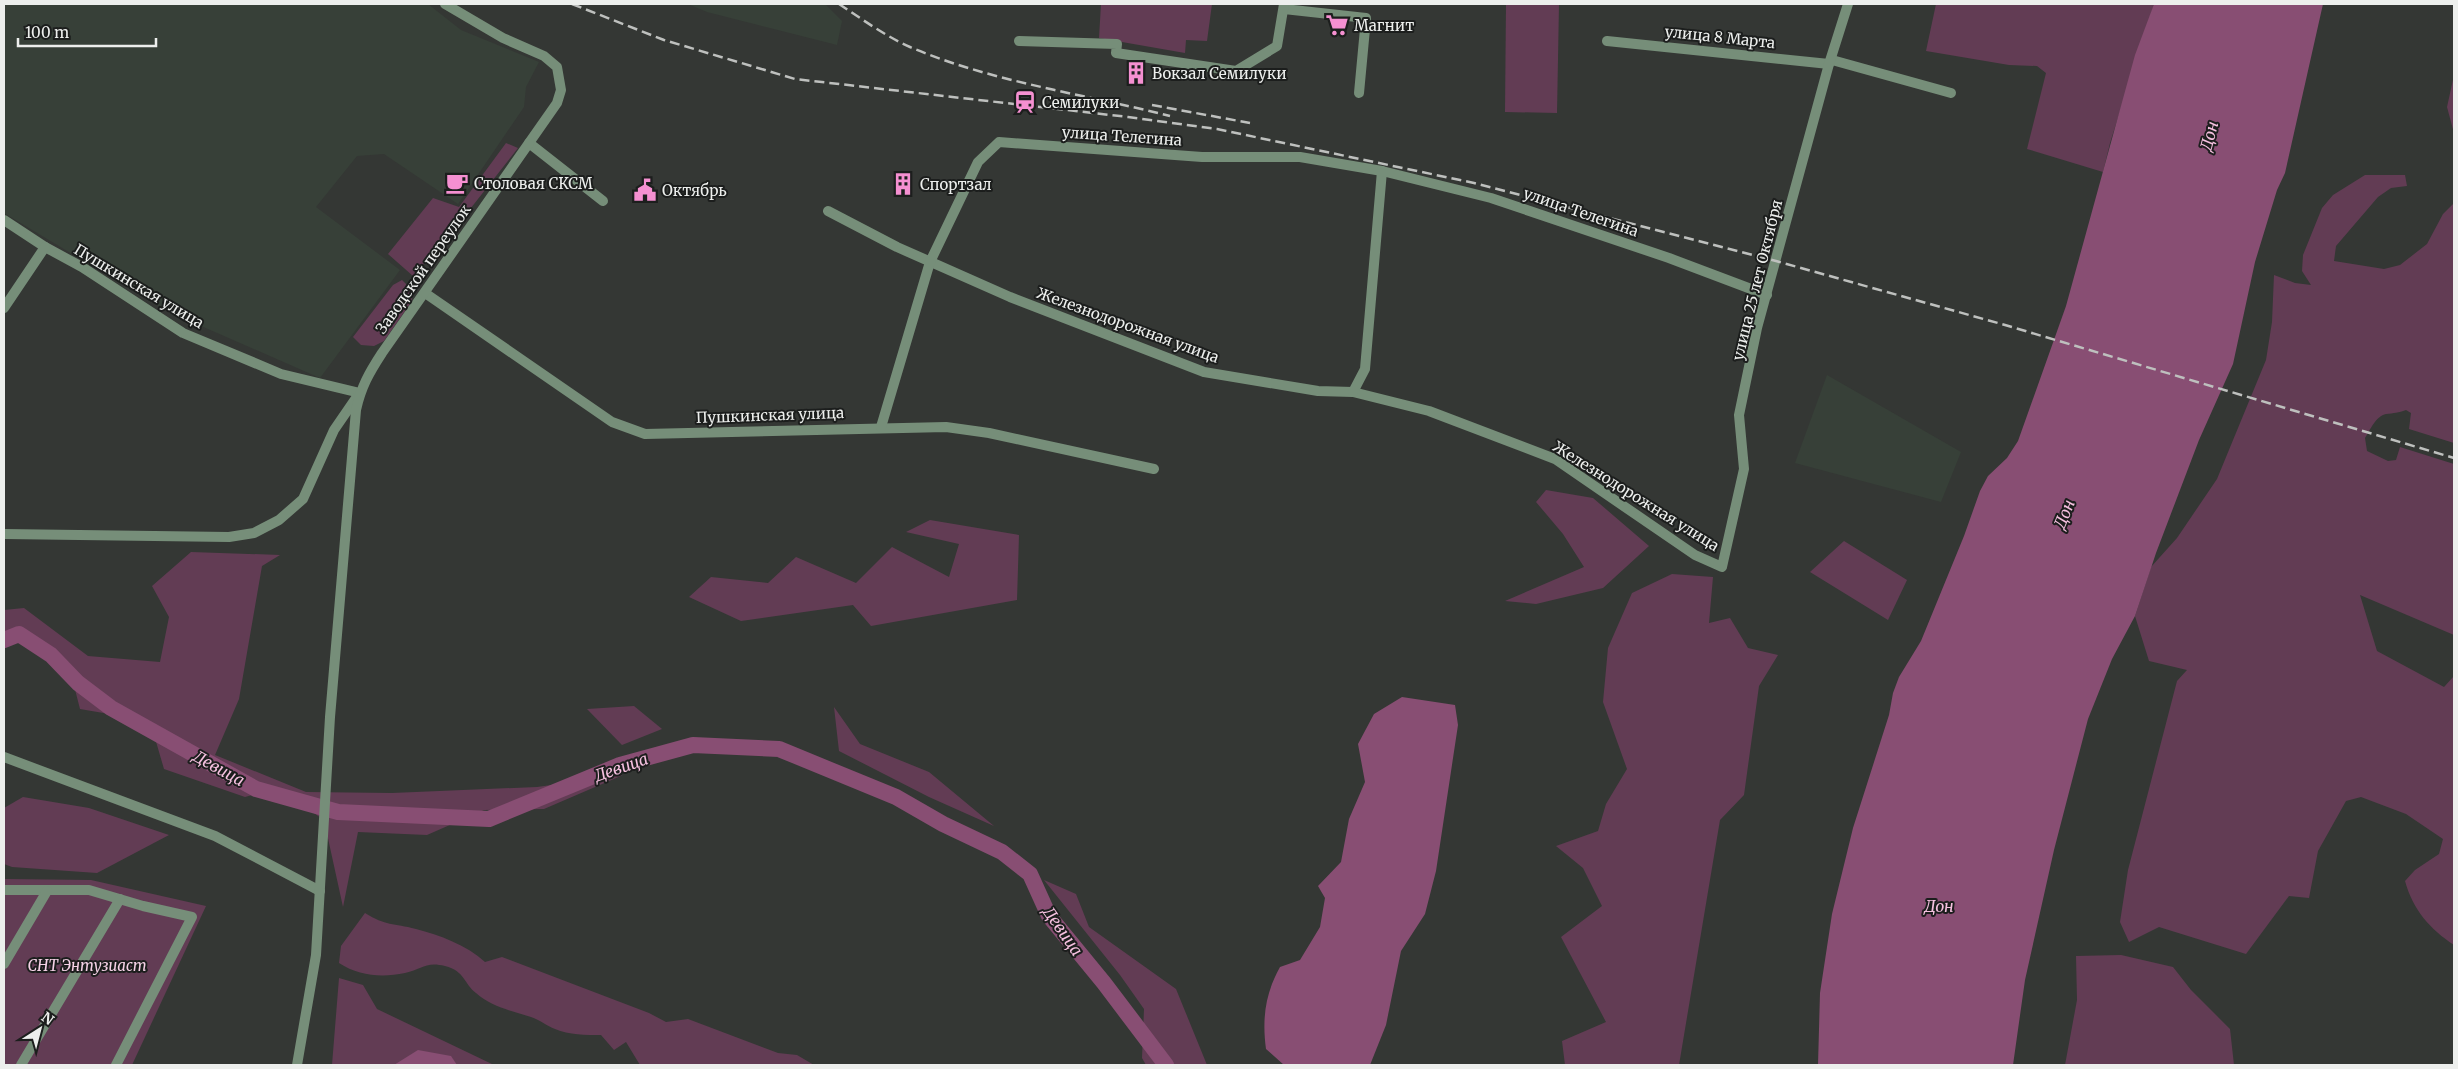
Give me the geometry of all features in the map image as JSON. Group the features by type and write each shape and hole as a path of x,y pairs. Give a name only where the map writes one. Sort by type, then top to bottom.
{"street":[{"name":"Заводской переулок","path":"360,393 364,382 382,353 557,104 561,90 557,68 544,56 503,38 445,4"},
{"name":"улица 25 лет Октября","path":"1722,567 1744,469 1740,415 1767,295 1830,62 1848,4"},
{"path":"1019,41 1117,44 1116,53 1236,71 1277,46 1284,6 1366,18 1359,93"},
{"name":"улица 8 Марта","path":"1607,41 1830,62 1951,93"},
{"name":"улица Телегина","path":"881,427 930,262 978,162 999,142 1202,157 1300,157 1382,171 1491,198 1670,258 1767,295"},
{"path":"529,144 602,202"},
{"path":"1353,392 1365,368 1382,171"},
{"name":"Железнодорожная улица","path":"828,211 930,262 1010,297 1204,372 1318,390 1353,392 1429,411 1555,459 1694,555 1722,567"},
{"name":"Пушкинская улица","path":"4,220 45,248 82,267 183,333 281,374 360,393"},
{"path":"4,308 45,248"},
{"name":"Пушкинская улица","path":"425,294 612,422 645,434 881,427 946,427 989,433 1154,469"},
{"path":"4,534 229,537 254,533 279,520 303,499 334,430 360,393"},
{"path":"297,1065 316,955 330,717 356,410 360,393"},
{"path":"4,757 215,836 320,891"},
{"path":"4,890 89,890 192,917 116,1065"},
{"path":"4,964 47,891"},
{"path":"21,1065 120,899"}],"shaded area":[{"path":"4,4 428,4 461,30 539,62 526,87 524,107 458,204 384,154 357,156 316,207 400,270 320,378 167,311 4,213"},
{"path":"688,4 825,4 842,21 837,45 707,12"},
{"path":"1827,375 1961,452 1941,502 1795,463"}],"green space":[{"path":"1101,4 1212,4 1207,41 1186,40 1185,53 1099,38"},
{"path":"1506,4 1559,4 1557,113 1505,112"},
{"path":"1936,4 2154,4 2110,143 2103,172 2027,149 2046,73 2037,66 2009,65 1926,51"},
{"path":"2454,75 2454,133 2447,107"},
{"path":"506,143 518,148 445,241 413,276 388,254 433,198 459,207"},
{"path":"2365,175 2405,175 2407,186 2391,188 2378,197 2336,246 2334,261 2384,269 2400,265 2427,244 2443,214 2454,203 2454,443 2409,429 2411,413 2406,410 2379,417 2365,438 2367,451 2388,461 2396,460 2400,447 2454,464 2454,635 2360,595 2377,651 2444,687 2454,676 2454,945 2437,932 2424,918 2413,901 2405,881 2415,870 2439,854 2443,839 2406,814 2361,797 2346,801 2318,851 2309,898 2289,896 2246,954 2159,927 2129,942 2120,922 2128,870 2177,681 2187,670 2149,661 2135,616 2151,567 2177,538 2217,479 2266,360 2272,322 2274,275 2295,283 2311,285 2302,271 2303,255 2322,208 2333,195"},
{"path":"402,280 411,289 412,301 384,341 374,346 361,345 353,337 393,285"},
{"path":"1546,490 1593,498 1649,546 1603,588 1536,604 1505,601 1584,567 1563,534 1536,502"},
{"path":"930,520 1019,535 1017,600 871,626 853,605 741,621 689,597 711,577 768,583 796,557 856,583 892,547 949,577 959,544 906,532"},
{"path":"1844,541 1907,580 1888,620 1810,572"},
{"path":"191,552 280,555 262,566 239,699 215,755 306,792 392,793 537,787 623,775 544,809 484,810 427,835 358,832 343,907 324,820 278,788 245,797 164,769 150,721 80,709 68,662 7,632 4,636 4,610 24,608 88,656 160,662 169,617 152,586"},
{"path":"1672,574 1713,577 1709,623 1730,618 1748,648 1778,655 1759,686 1744,795 1720,820 1679,1065 1565,1065 1562,1041 1606,1022 1561,937 1602,906 1583,868 1556,846 1598,831 1606,804 1627,769 1603,702 1608,648 1632,593"},
{"path":"634,706 662,729 622,745 587,709"},
{"path":"834,707 860,744 929,772 994,826 929,797 839,751"},
{"path":"23,797 89,808 169,835 97,873 12,867 4,864 4,808"},
{"name":"СНТ Энтузиаст","path":"4,879 91,880 206,906 132,1065 4,1065"},
{"path":"1044,880 1076,894 1089,927 1176,989 1207,1065 1146,1065 1142,1058 1144,1009 1120,975"},
{"path":"365,913 384,922 416,929 443,938 470,951 485,962 502,957 649,1013 666,1022 688,1019 778,1053 797,1055 814,1065 640,1065 626,1042 614,1050 601,1035 560,1031 534,1018 495,1005 476,993 460,974 452,968 433,964 405,973 388,975 371,975 355,971 339,963 341,946"},
{"path":"2121,955 2173,967 2191,990 2230,1029 2234,1065 2065,1065 2077,1000 2076,956"},
{"path":"339,978 363,985 377,1009 494,1065 332,1065"}],"water":[{"name":"Дон","path":"2154,4 2323,4 2285,173 2277,190 2255,262 2233,364 2199,440 2156,553 2135,616 2112,659 2088,719 2054,850 2025,980 2013,1065 1818,1065 1820,993 1832,914 1853,828 1889,715 1893,693 1899,677 1921,641 1964,536 1980,491 1988,476 2007,458 2018,441 2066,306 2135,55"},
{"path":"1402,697 1455,705 1458,725 1436,871 1425,914 1401,951 1386,1025 1370,1065 1284,1065 1266,1049 1264,1027 1271,987 1280,967 1300,960 1320,927 1325,898 1318,886 1341,862 1349,819 1365,782 1358,744 1374,714"},
{"path":"418,1050 451,1056 457,1065 394,1065"}],"waterway":[{"name":"Девица","path":"4,640 19,634 51,655 78,683 111,708 256,789 338,812 489,819 620,765 693,745 779,749 896,797 943,824 1002,852 1030,874 1049,916 1104,983 1166,1065"}],"railway":[{"path":"572,4 664,40 795,79 1217,129 1474,183 1776,261 2005,325 2454,458"},
{"path":"839,4 892,38 941,59 1038,86 1170,116"},
{"path":"1152,105 1250,123"}],"place":[{"name":"Магнит","path":"1337,25"},
{"name":"Вокзал Семилуки","path":"1136,73"},
{"name":"Семилуки","path":"1025,102"},
{"name":"Столовая СКСМ","path":"457,183"},
{"name":"Спортзал","path":"903,184"},
{"name":"Октябрь","path":"645,190"}]}
